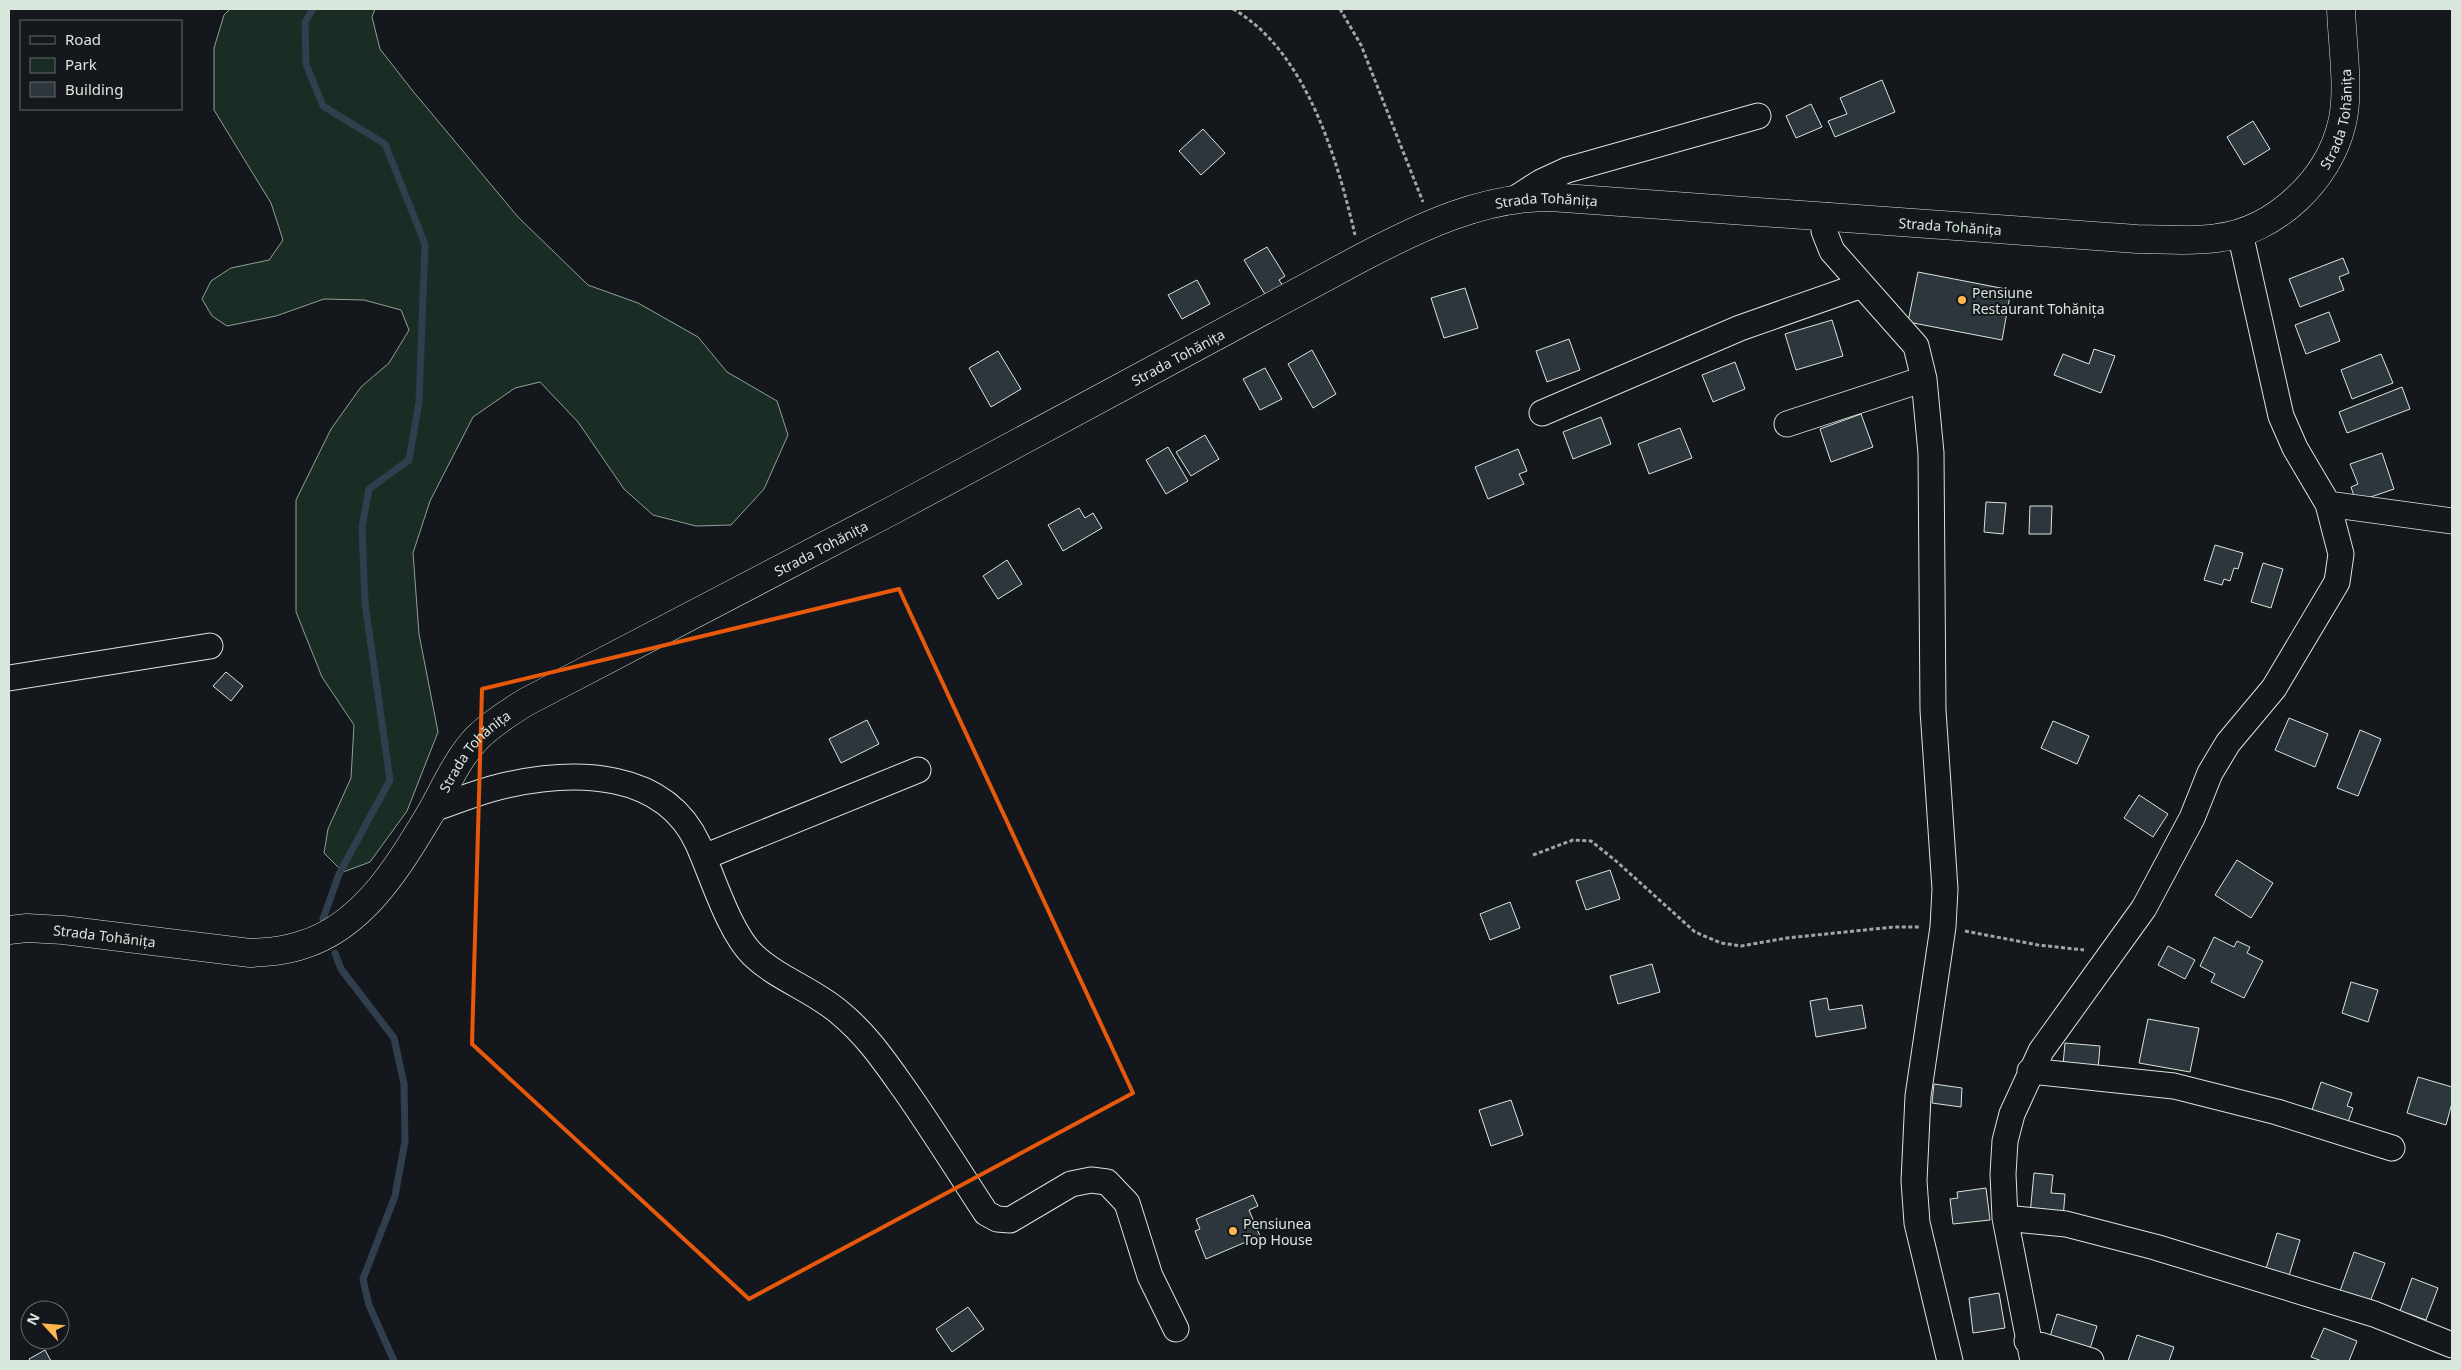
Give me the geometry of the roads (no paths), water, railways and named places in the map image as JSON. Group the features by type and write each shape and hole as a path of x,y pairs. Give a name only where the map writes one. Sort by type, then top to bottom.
{"main road":[{"name":"Strada Tohănița","path":"9,930 27,928 63,930 250,953 275,951 302,945 326,936 348,922 368,903 387,879 433,809 457,765 476,739 497,720 526,702 895,509 1361,258 1431,224 1494,202 1516,198 1550,197 2137,238 2195,240 2218,238 2240,233 2265,222 2285,209 2304,192 2322,170 2335,145 2342,123 2345,99 2341,9"}],"street":[{"path":"1516,198 1540,182 1567,170 1758,116"},
{"path":"1826,216 1824,231 1826,241 1832,251 1916,346 1924,379 1931,453 1933,710 1945,889 1943,928 1918,1096 1914,1181 1917,1223 1950,1361"},
{"path":"2091,1361 2030,1351 2005,1218 2003,1174 2005,1141 2012,1114 2030,1071 2056,1027 2144,908 2192,818 2210,773 2228,743 2274,688 2337,582 2342,554 2328,504 2295,448 2281,416 2240,233"},
{"path":"1542,413 1740,328 1862,285"},
{"path":"1787,424 1924,379"},
{"path":"2328,504 2452,521"},
{"path":"9,678 210,646"},
{"path":"704,857 918,770"},
{"path":"433,809 505,785 554,777 612,779 648,791 666,802 681,817 694,835 738,935 752,954 840,1012 872,1044 986,1213 997,1219 1010,1220 1071,1184 1091,1180 1107,1182 1127,1203 1150,1276 1176,1329"},
{"path":"2030,1071 2174,1086 2277,1112 2392,1148"},
{"path":"2005,1218 2066,1224 2155,1246 2374,1314 2452,1346"}],"waterway":[{"path":"313,9 305,22 306,64 323,106 385,144 425,244 419,402 409,460 369,489 362,527 365,603 390,780 339,874 323,919"},
{"path":"335,953 341,969 394,1038 404,1084 405,1141 395,1196 363,1279 369,1305 394,1361"}],"place":[{"name":"Pensiune Restaurant Tohănița","path":"1962,300"},
{"name":"Pensiunea Top House","path":"1233,1231"}]}
